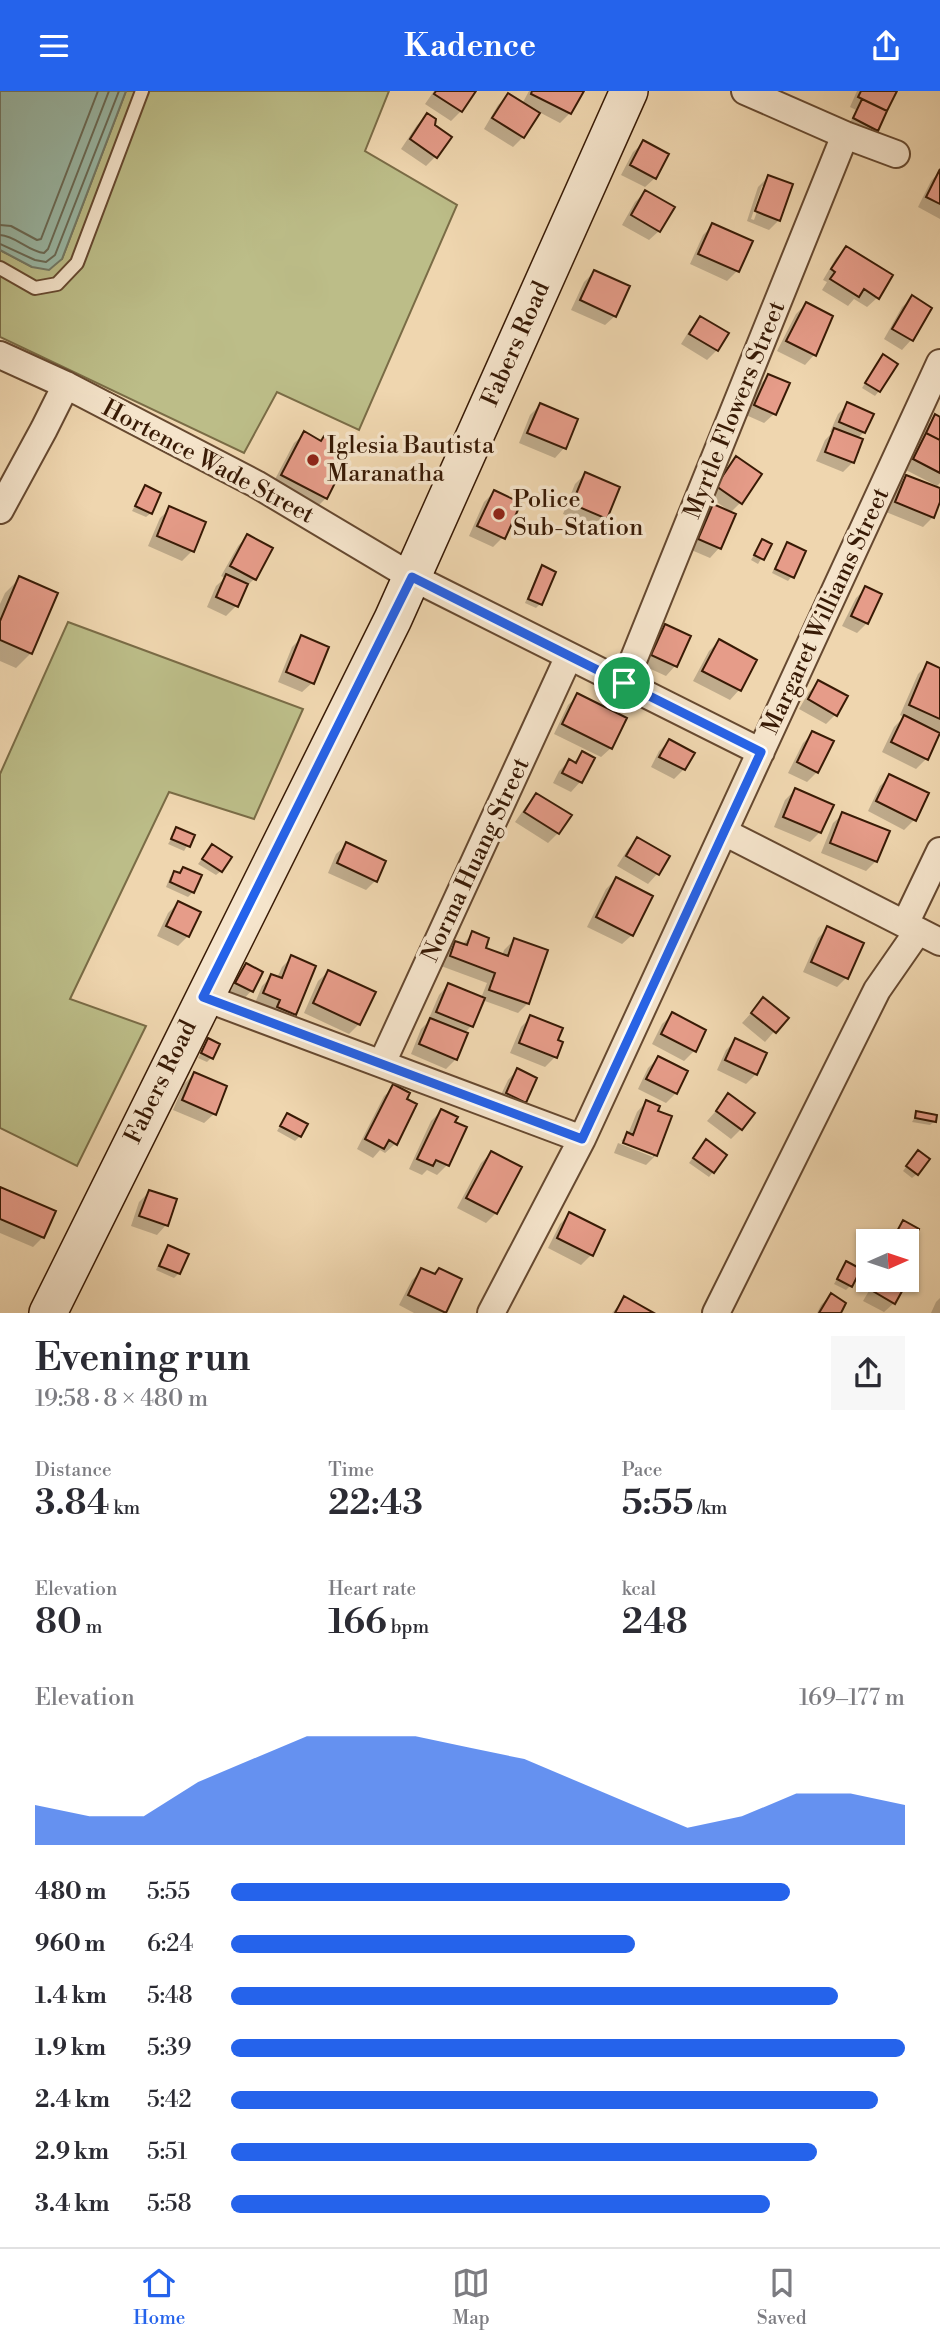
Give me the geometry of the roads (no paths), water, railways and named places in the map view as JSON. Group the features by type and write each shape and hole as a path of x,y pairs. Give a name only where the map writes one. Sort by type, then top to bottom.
{"main road":[{"name":"Fabers Road","path":"48,1313 412,577 629,91"}],"street":[{"path":"745,91 845,135 896,154"},
{"name":"Myrtle Flowers Street","path":"624,683 845,135"},
{"name":"Hortence Wade Street","path":"0,355 65,385 256,484 412,577 761,752"},
{"name":"Margaret Williams Street","path":"491,1313 582,1139 940,363"},
{"path":"0,510 65,385"},
{"name":"Norma Huang Street","path":"382,1063 569,656"},
{"path":"724,832 921,932"},
{"path":"716,1313 877,990 921,932 940,851"},
{"path":"203,997 582,1139"}],"lane":[{"path":"0,268 35,288 57,283 77,263 142,91"}],"water":[{"path":"0,91 126,91 62,259 49,270 32,267 0,250"}],"place":[{"name":"Iglesia Bautista Maranatha","path":"313,460"},
{"name":"Police Sub-Station","path":"499,514"}]}
